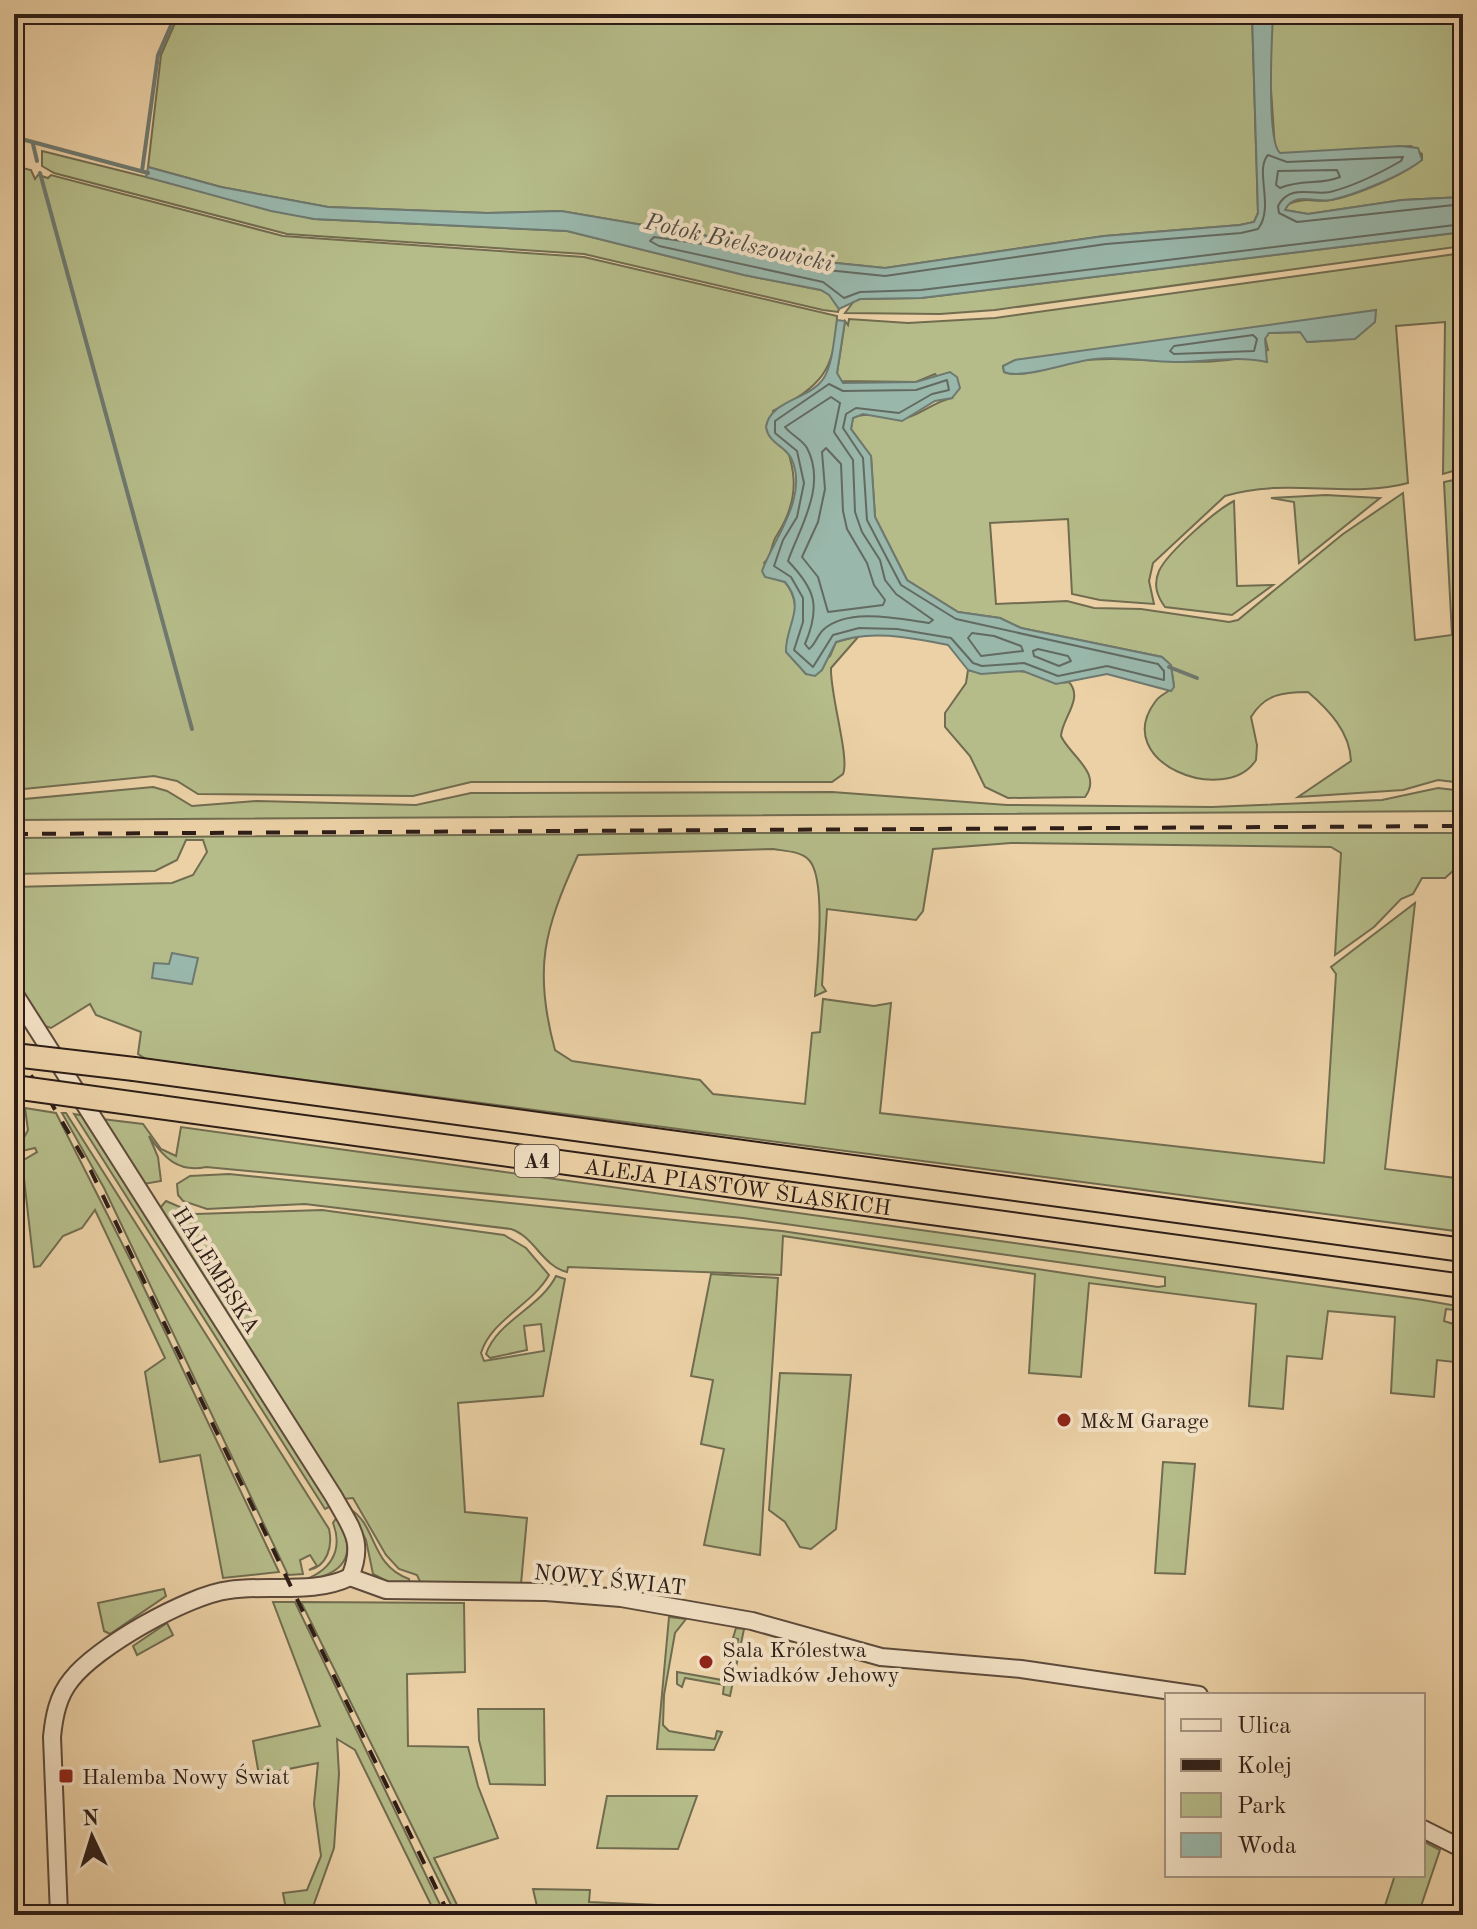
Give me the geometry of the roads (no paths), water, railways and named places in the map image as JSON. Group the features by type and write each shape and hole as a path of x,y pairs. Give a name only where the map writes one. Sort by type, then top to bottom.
{"highway":[{"name":"ALEJA PIASTÓW ŚLĄSKICH","path":"14,1055 1463,1250"},
{"name":"ALEJA PIASTÓW ŚLĄSKICH","path":"14,1087 1463,1286"},
{"path":"1389,1240 1463,1243"},
{"path":"1388,1276 1463,1295"}],"street":[{"name":"HALEMBSKA","path":"14,993 334,1497 357,1538 357,1556 350,1577"},
{"name":"NOWY ŚWIAT","path":"350,1577 386,1590 546,1592 621,1598 752,1621 881,1657 1021,1669 1185,1693"},
{"path":"59,1915 52,1751 56,1708 70,1680 83,1667 183,1602 232,1589 329,1585 350,1577"},
{"path":"1425,1830 1463,1849"}],"water":[{"path":"1252,14 1273,14 1271,110 1280,153 1400,146 1418,148 1422,160 1391,178 1353,194 1325,201 1300,199 1289,204 1285,210 1308,214 1402,200 1463,197 1463,232 921,298 860,299 839,309 821,290 744,275 567,231 314,219 271,211 146,177 148,167 221,187 328,207 487,213 561,211 725,239 816,261 885,268 1104,236 1240,225 1254,222 1258,213"},
{"path":"1376,310 1375,322 1355,339 1307,342 1300,332 1269,333 1265,339 1267,362 1244,359 1175,362 1105,358 1023,374 1004,372 1003,366 1015,360"},
{"path":"837,320 845,321 837,373 843,383 916,382 950,372 957,377 960,388 952,398 935,401 902,421 863,414 853,418 851,429 871,456 875,517 907,580 958,612 1000,618 1021,628 1162,657 1171,665 1174,687 1171,691 1107,674 1056,684 1023,671 981,674 968,670 948,645 892,636 863,636 836,642 822,670 815,676 806,674 786,652 794,600 785,582 765,577 762,571 793,503 796,474 789,455 770,438 766,427 775,411 811,390 825,376 832,356"},
{"path":"172,953 198,958 192,984 152,978 154,963 169,964"}],"waterway":[{"path":"142,171 158,55 176,14"},
{"name":"Potok Bielszowicki","path":"14,137 148,173"},
{"path":"33,144 37,161"},
{"path":"40,173 192,729"},
{"path":"1169,667 1197,678"}],"railway":[{"path":"14,834 1463,826"},
{"path":"14,1053 50,1101 91,1171 449,1915"}],"place":[{"name":"M&M Garage","path":"1064,1420"},
{"name":"Sala Królestwa Świadków Jehowy","path":"706,1662"},
{"name":"Halemba Nowy Świat","path":"66,1776"}]}
